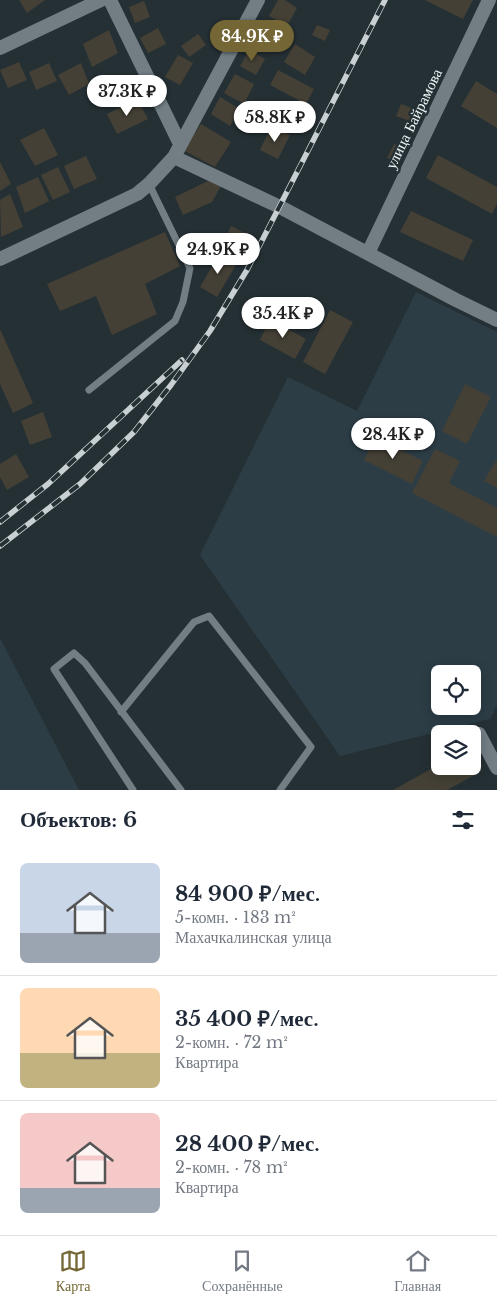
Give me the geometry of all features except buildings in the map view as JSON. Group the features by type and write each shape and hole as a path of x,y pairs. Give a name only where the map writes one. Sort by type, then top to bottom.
{"street":[{"path":"0,48 101,0"},
{"path":"110,0 180,144"},
{"path":"0,259 137,194 149,184 174,157 258,0"},
{"name":"улица Байрамова","path":"368,253 489,0"},
{"path":"174,157 280,207 497,320"},
{"path":"481,738 497,768"}],"lane":[{"path":"89,390 175,321 183,302 190,268 149,184"},
{"path":"122,712 194,622 209,616 311,747 280,790"},
{"path":"133,790 54,669 74,654 85,663 181,790"}],"shaded area":[{"path":"416,292 497,332 497,705 490,719 466,725 431,725 431,734 340,756 200,555 288,377 357,411"},
{"path":"0,638 79,790 0,790"}],"railway":[{"path":"0,546 80,484 134,432 210,331 247,270 385,0"},
{"path":"0,522 48,484 182,360"}]}
